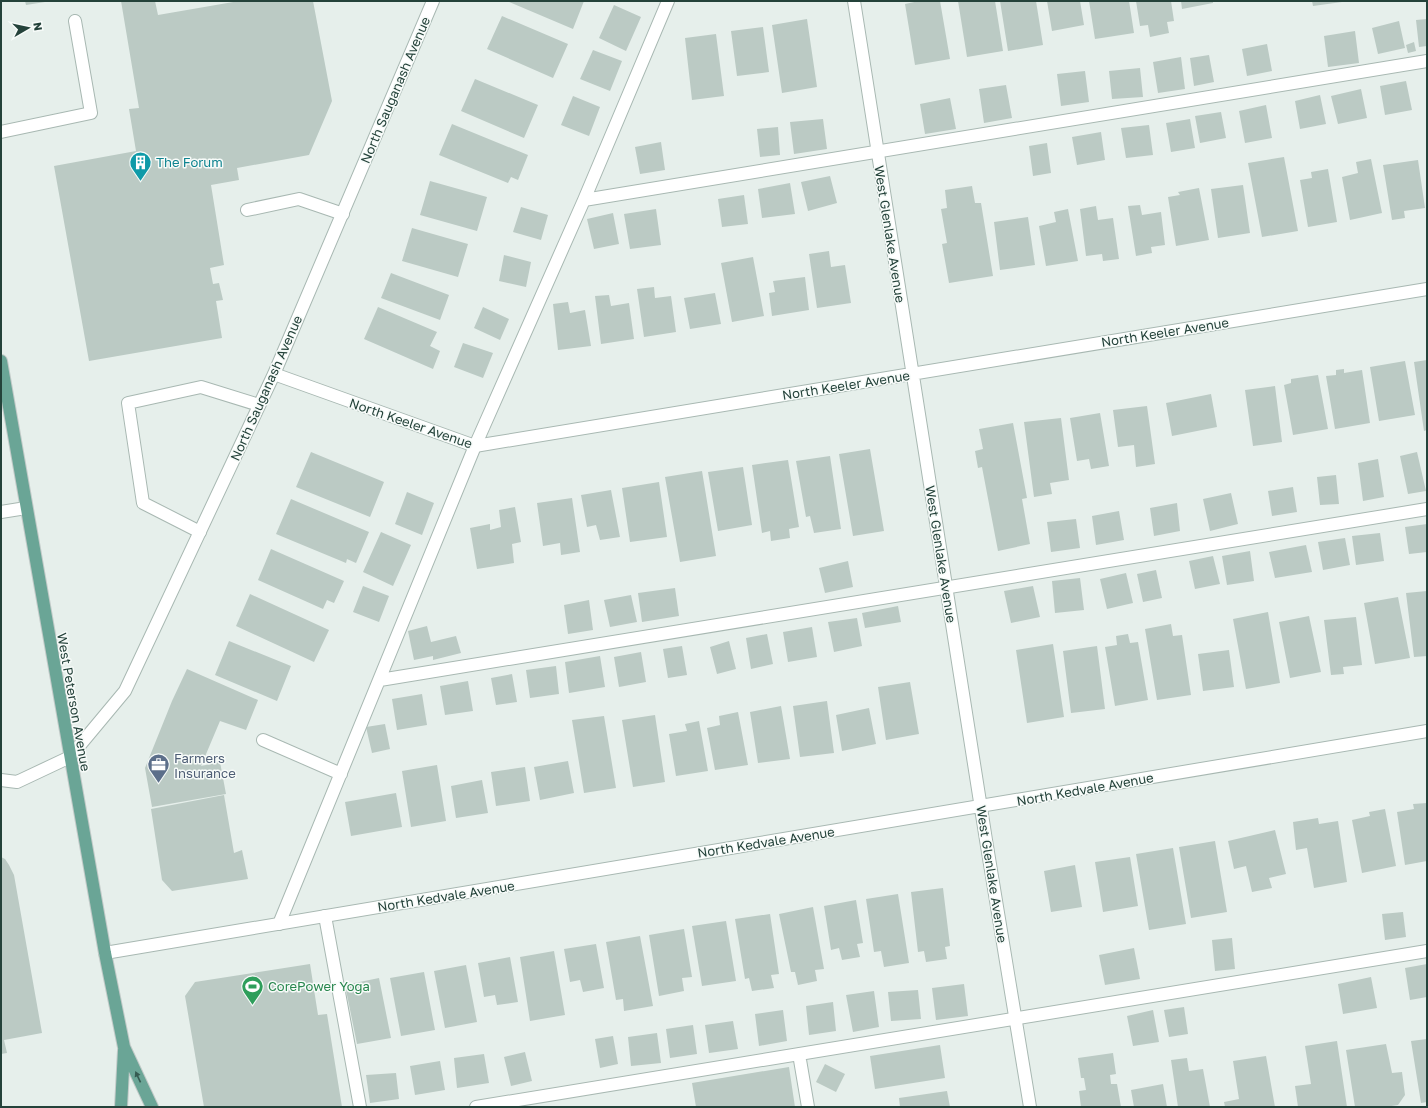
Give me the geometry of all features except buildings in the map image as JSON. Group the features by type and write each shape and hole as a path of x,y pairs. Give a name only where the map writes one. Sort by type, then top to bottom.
{"main road":[{"name":"West Peterson Avenue","path":"1,361 70,757 105,952 124,1047 152,1107"},
{"name":"West Peterson Avenue","path":"121,1107 124,1047"}],"street":[{"name":"North Sauganash Avenue","path":"70,757 125,691 274,374 433,1"},
{"path":"279,924 475,446 584,200 668,1"},
{"name":"West Glenlake Avenue","path":"854,1 980,806 1030,1107"},
{"path":"1,132 91,113 75,21"},
{"path":"584,200 1427,61"},
{"path":"247,210 298,199 343,214"},
{"name":"North Keeler Avenue","path":"274,374 475,446 1427,289"},
{"path":"200,532 143,503 128,402 201,387 259,406"},
{"path":"1,512 26,508"},
{"path":"380,680 1427,509"},
{"name":"North Kedvale Avenue","path":"105,952 1427,731"},
{"path":"263,740 341,774"},
{"path":"1,780 17,782 70,757"},
{"path":"325,916 360,1107"},
{"path":"476,1107 1427,951"},
{"path":"799,1054 808,1107"}],"place":[{"name":"The Forum","path":"141,182"},
{"name":"Farmers Insurance","path":"159,784"},
{"name":"CorePower Yoga","path":"252,1006"}]}
